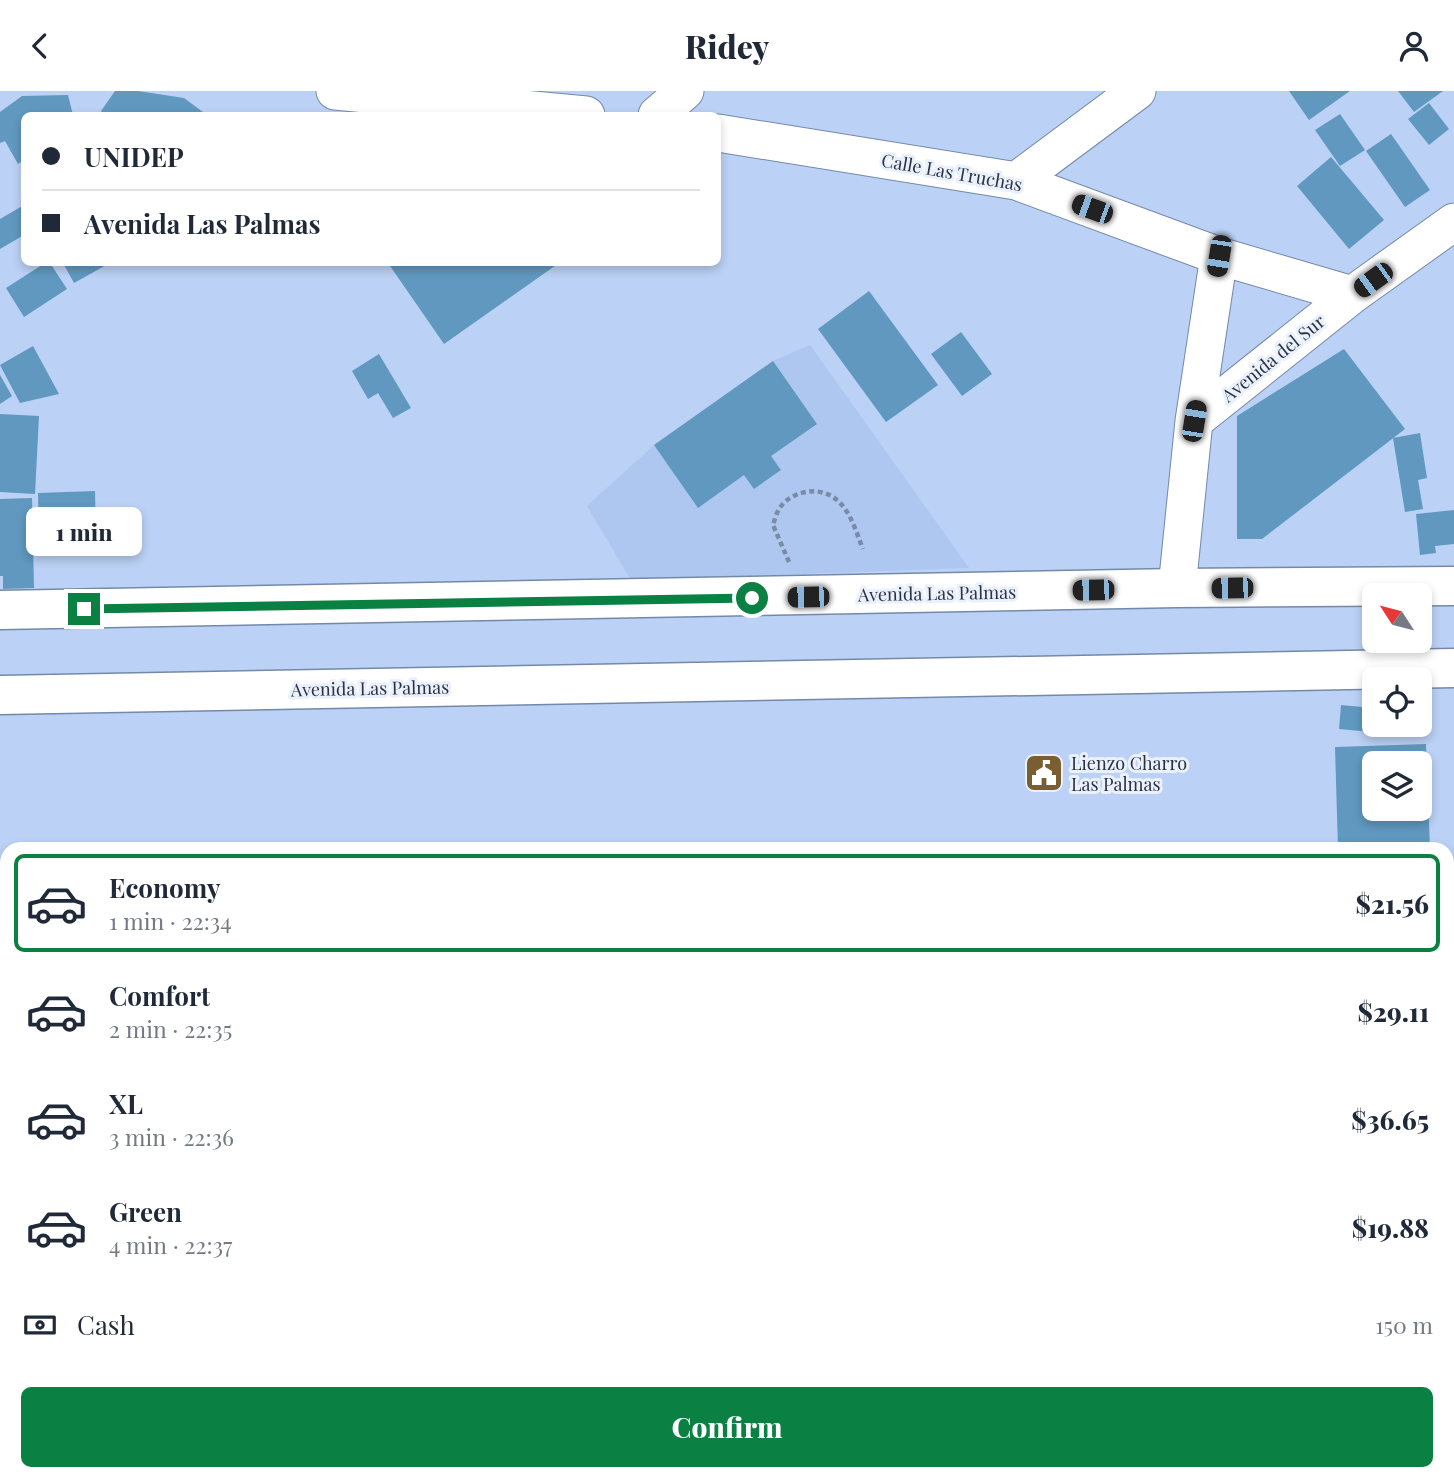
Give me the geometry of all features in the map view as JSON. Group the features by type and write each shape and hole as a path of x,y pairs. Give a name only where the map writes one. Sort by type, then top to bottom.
{"main road":[{"name":"Avenida Las Palmas","path":"0,610 808,597 1177,588 1454,586"},
{"name":"Avenida Las Palmas","path":"0,695 1454,669"}],"street":[{"path":"335,91 555,112"},
{"path":"660,112 685,91"},
{"path":"1016,181 1137,91"},
{"name":"Calle Las Truchas","path":"721,133 1016,181 1219,256"},
{"name":"Avenida del Sur","path":"1194,421 1352,295 1454,222"},
{"path":"1177,588 1194,421 1219,256"},
{"name":"Avenida del Sur","path":"1219,256 1352,295"}],"path":[{"path":"808,597 778,543 773,525 780,506 796,493 818,491 836,499 852,519 863,549"}],"shaded area":[{"path":"810,345 969,568 631,580 587,506 654,445 773,361"}],"building":[{"path":"115,91 138,91 184,98 203,112 102,112"},
{"path":"1289,91 1350,91 1309,120"},
{"path":"1398,91 1443,91 1414,112"},
{"path":"68,95 72,112 21,112 21,162 18,164 5,141 0,143 0,112 22,96"},
{"path":"1429,103 1449,129 1429,145 1408,119"},
{"path":"1340,114 1365,150 1340,166 1315,130"},
{"path":"1391,134 1430,190 1405,207 1366,151"},
{"path":"1331,157 1384,220 1349,249 1297,186"},
{"path":"21,207 21,237 0,249 0,219"},
{"path":"40,266 52,266 67,289 24,317 6,288"},
{"path":"65,266 105,266 74,283"},
{"path":"390,266 555,266 444,344"},
{"path":"869,291 938,385 886,422 818,329"},
{"path":"961,332 992,374 962,396 931,354"},
{"path":"33,346 59,394 20,403 0,365"},
{"path":"1344,349 1405,429 1262,539 1237,539 1237,416"},
{"path":"379,354 411,408 393,418 378,393 368,399 352,371"},
{"path":"773,361 817,424 771,456 781,470 754,489 744,475 698,508 654,445"},
{"path":"0,375 12,396 0,404"},
{"path":"0,414 39,416 35,494 0,492"},
{"path":"1420,433 1427,478 1418,480 1423,509 1405,512 1393,438"},
{"path":"95,491 96,543 39,544 38,493"},
{"path":"32,498 34,588 3,589 3,576 0,576 0,499"},
{"path":"1454,510 1454,544 1435,546 1436,553 1420,555 1416,514"},
{"path":"1341,705 1362,707 1362,731 1339,729"},
{"path":"1426,744 1426,751 1362,751 1362,821 1429,821 1430,842 1338,842 1335,747"}],"place":[{"name":"Lienzo Charro Las Palmas","path":"1044,773"}],"route":[{"path":"84,609 752,598"}]}
